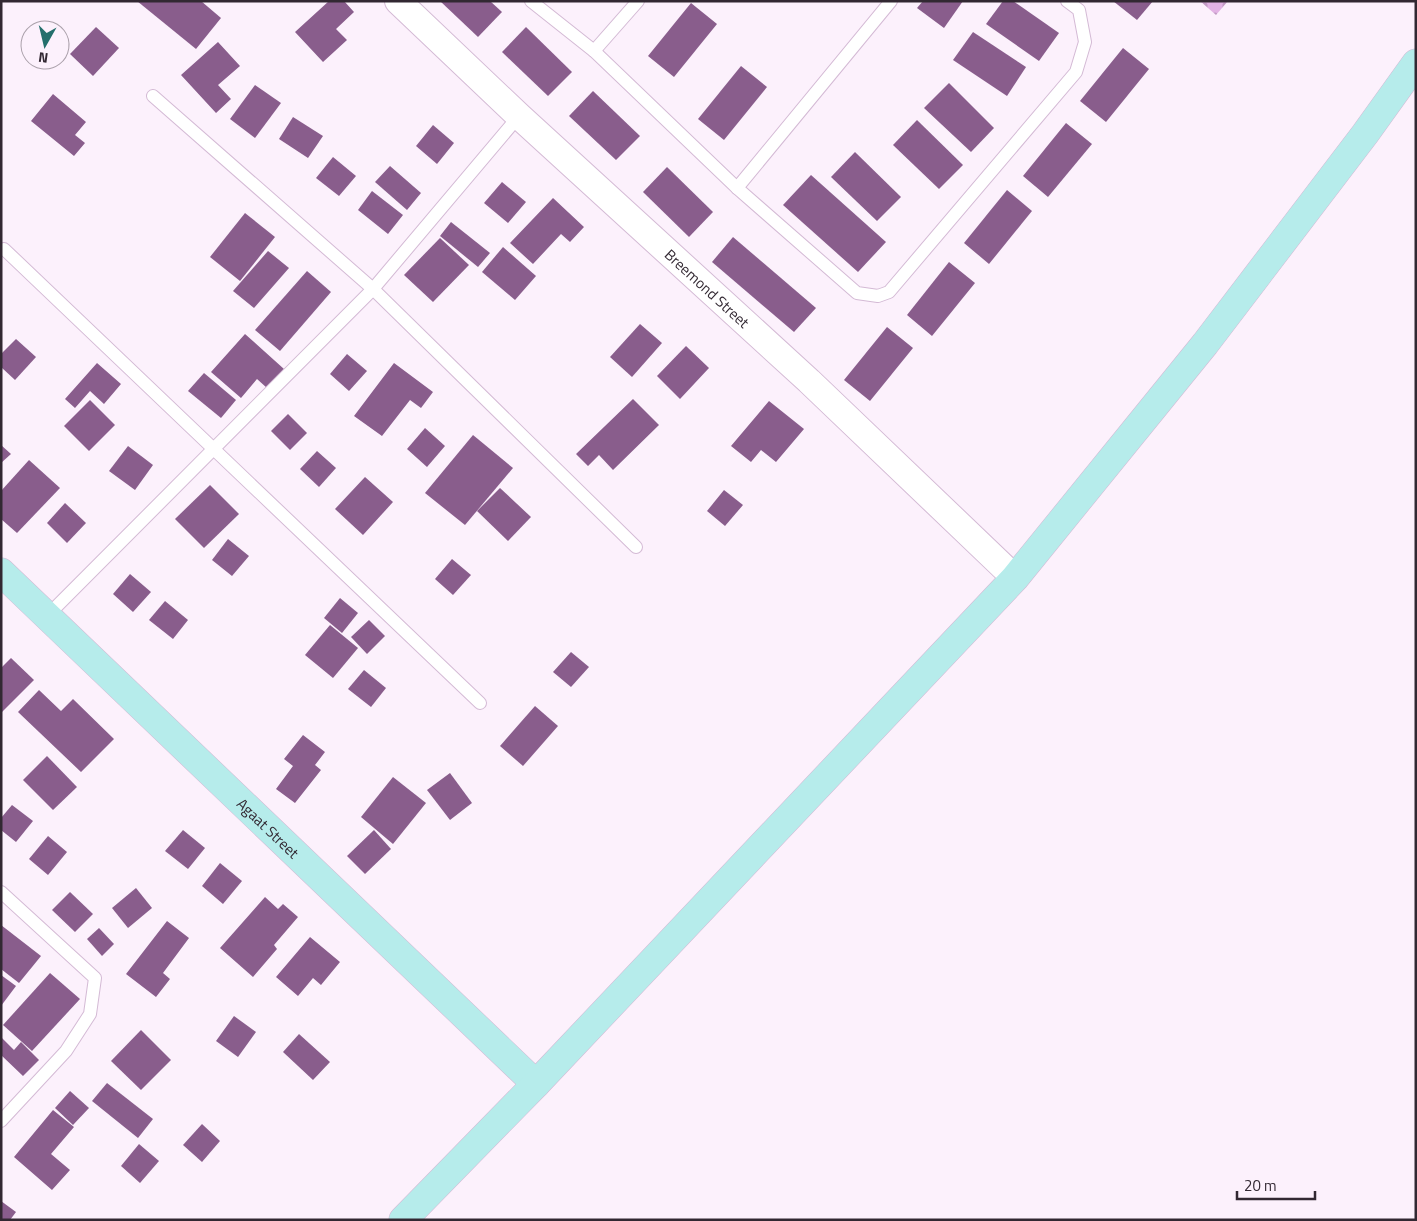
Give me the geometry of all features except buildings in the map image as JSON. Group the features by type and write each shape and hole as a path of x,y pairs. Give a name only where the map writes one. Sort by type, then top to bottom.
{"street":[{"name":"Breemond Street","path":"398,1 519,116 809,381 1015,578"},
{"path":"403,1220 536,1084 1015,578 1205,344 1365,134 1416,63"},
{"name":"Agaat Street","path":"1,572 536,1084"}],"lane":[{"path":"532,1 594,51 737,188 857,293 878,296 889,292 1076,72 1085,42 1079,10 1068,1"},
{"path":"594,51 638,1"},
{"path":"737,188 891,1"},
{"path":"153,96 373,289 636,546"},
{"path":"48,615 373,289 519,116"},
{"path":"4,249 480,702"},
{"path":"1,892 94,978 90,1014 66,1051 1,1121"}],"green space":[{"path":"1200,1 1228,1 1216,15"}]}
